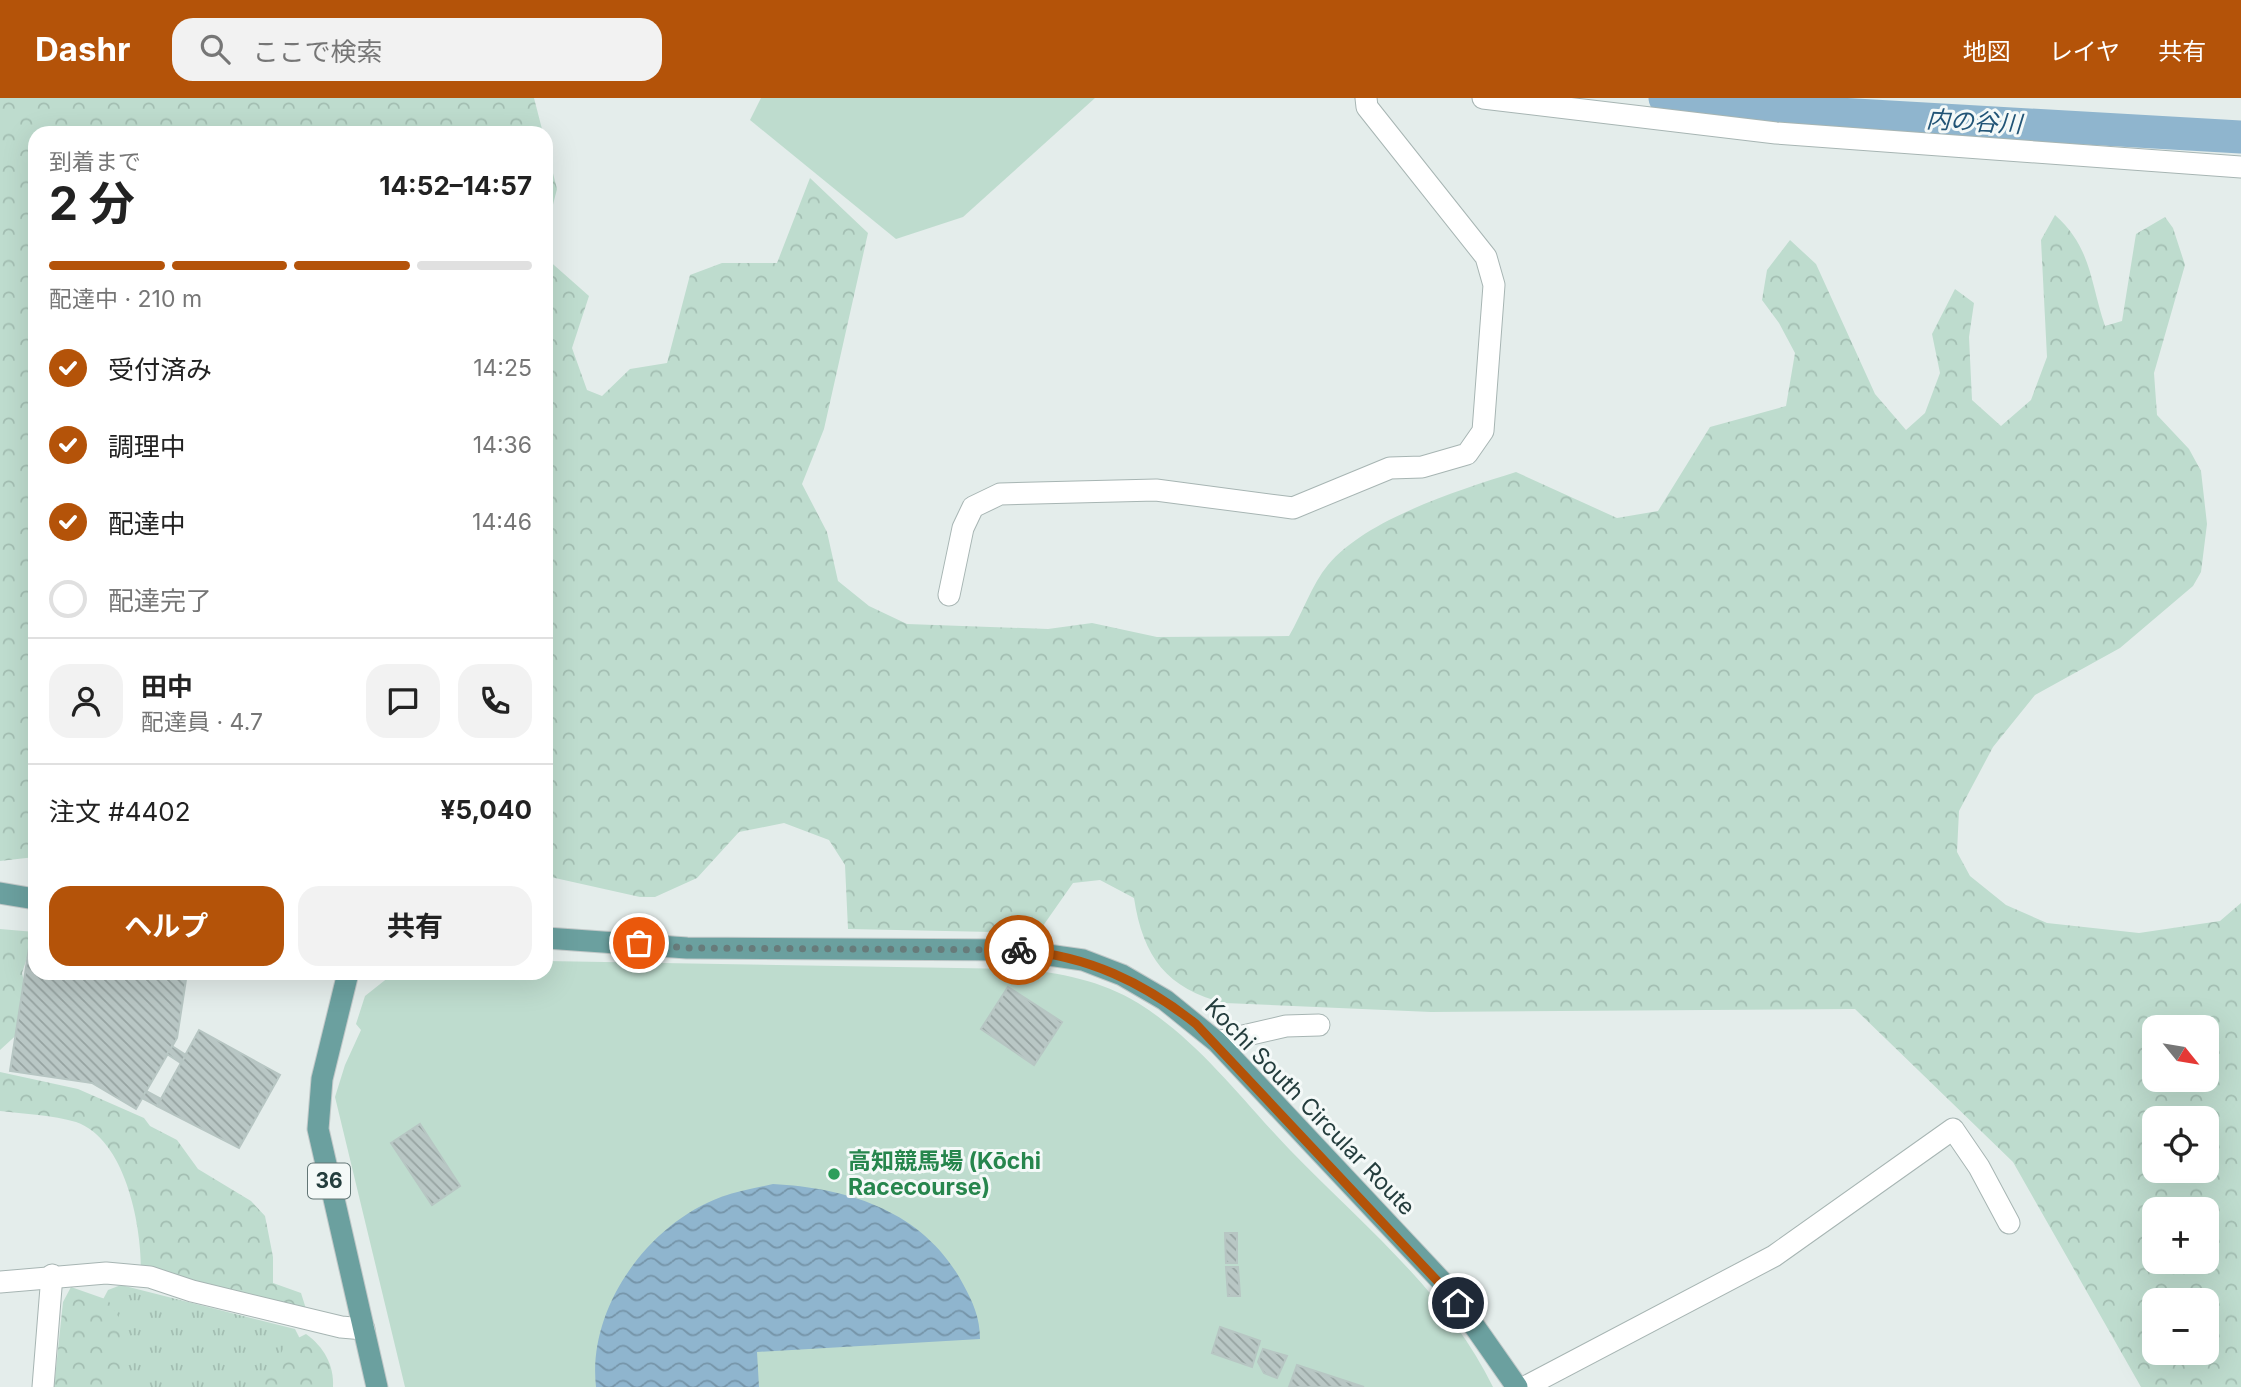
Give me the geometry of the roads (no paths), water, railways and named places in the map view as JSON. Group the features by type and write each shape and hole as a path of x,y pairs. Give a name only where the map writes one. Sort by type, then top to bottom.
{"main road":[{"path":"0,893 28,898"},
{"name":"Kochi South Circular Route","path":"553,938 687,948 1040,952 1083,960 1122,975 1165,1000 1217,1042 1447,1287 1517,1387"},
{"name":"36","path":"346,980 322,1079 318,1129 377,1387"}],"street":[{"path":"949,595 963,528 973,508 1000,494 1156,489 1293,508 1390,468 1422,467 1467,454 1483,431 1494,285 1486,257 1367,107 1366,98"},
{"path":"1483,98 1789,134 2241,167"},
{"path":"1217,1042 1286,1026 1320,1025"},
{"path":"1525,1387 1774,1256 1953,1129 1979,1167 2008,1223"},
{"path":"0,1282 52,1275 106,1273 150,1277 216,1297 341,1327 364,1329"},
{"path":"43,1387 52,1275"}],"water":[{"path":"773,1184 802,1186 857,1198 883,1208 906,1222 928,1239 947,1259 963,1284 975,1310 980,1339 757,1352 759,1387 596,1387 596,1357 601,1328 612,1299 647,1248 669,1227 694,1210 727,1195"}],"waterway":[{"name":"内の谷川","path":"1665,98 1786,111 2241,137"}],"place":[{"name":"高知競馬場 (Kōchi Racecourse)","path":"834,1174"}]}
